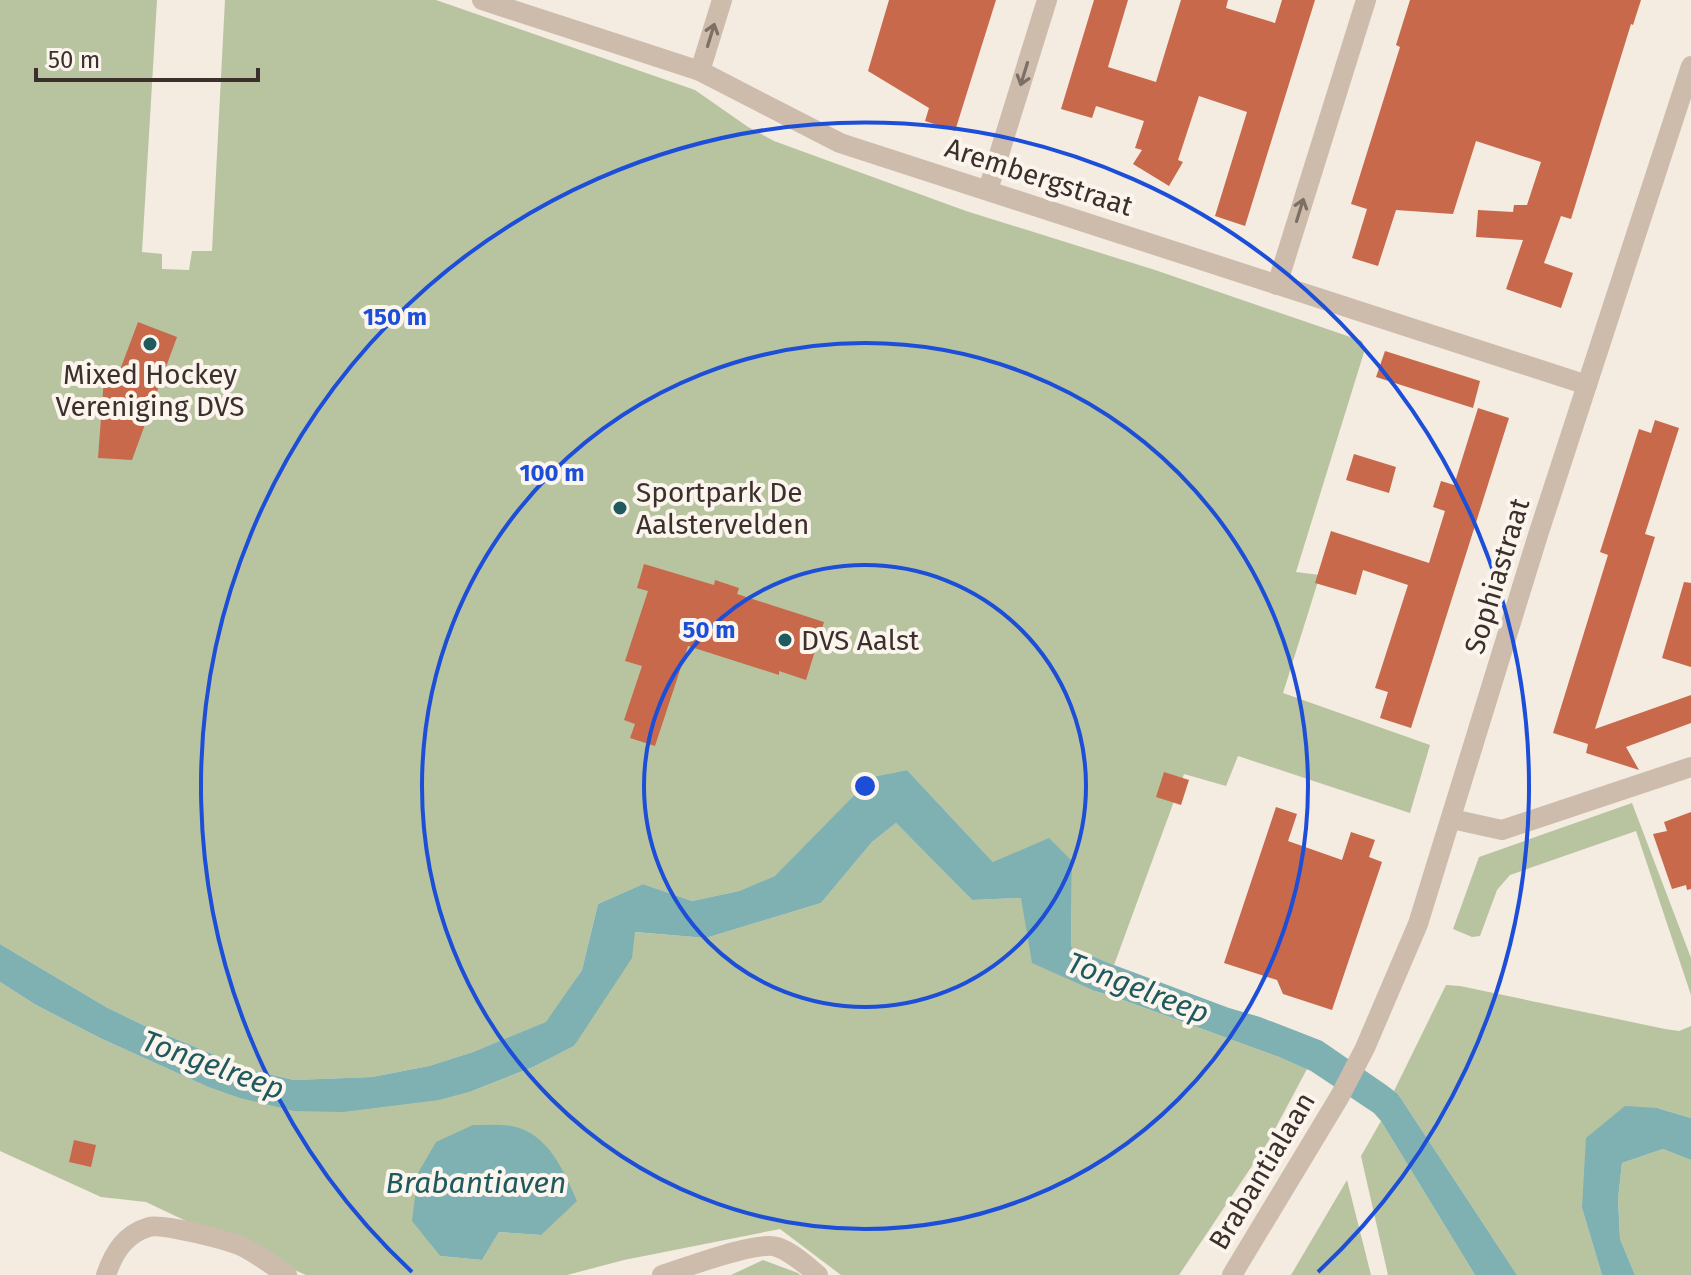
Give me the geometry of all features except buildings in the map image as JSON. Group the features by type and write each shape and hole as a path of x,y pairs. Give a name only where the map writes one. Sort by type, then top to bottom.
{"street":[{"name":"Arembergstraat","path":"482,0 700,71 840,143 1587,385"},
{"path":"700,71 722,0"},
{"path":"988,190 1047,0"},
{"path":"1277,285 1366,0"},
{"name":"Sophiastraat","path":"1340,1096 1365,1048 1418,924 1538,535 1691,66"},
{"path":"1452,819 1502,830 1691,767"},
{"name":"Brabantialaan","path":"1232,1275 1340,1096"},
{"path":"106,1275 113,1256 129,1236 152,1226 243,1246 287,1275"},
{"path":"662,1275 757,1246 775,1246 818,1275"}],"green space":[{"name":"Sportpark De Aalstervelden","path":"0,0 157,0 142,252 162,254 162,269 189,270 192,251 212,251 225,0 436,0 695,90 774,141 966,211 1155,270 1362,341 1365,349 1296,572 1320,575 1283,693 1430,745 1410,813 1238,756 1226,786 1184,774 1114,965 1071,947 1072,861 993,862 907,770 872,777 776,876 739,891 692,901 643,884 598,904 582,970 547,1022 429,1066 372,1077 294,1080 251,1070 106,1007 0,944"},
{"path":"1632,803 1691,958 1691,995 1636,831 1510,875 1497,890 1480,936 1472,937 1453,929 1479,857"},
{"path":"896,823 972,900 1021,898 1095,991 1307,1069 1268,1142 1179,1275 841,1275 780,1229 624,1260 567,1275 306,1275 146,1202 101,1197 0,1151 0,982 36,1005 100,1038 206,1086 472,1091 533,1067 574,1046 634,932 706,938 821,903 872,842","holes":["473,1125 520,1130 546,1147 541,1235 499,1232 482,1260 440,1256 413,1221"]},
{"path":"1446,985 1665,1029 1679,1031 1691,1026 1691,1118 1657,1108 1582,1208 1602,1275 1517,1275 1394,1091"},
{"path":"1381,1121 1475,1275 1388,1275 1361,1156"},
{"path":"1663,1149 1691,1160 1691,1275 1635,1275 1620,1239 1618,1199 1622,1163"},
{"path":"1347,1180 1371,1275 1291,1275"},
{"path":"763,1260 798,1273 800,1275 731,1275"}],"water":[{"name":"Tongelreep","path":"907,770 993,862 1049,838 1072,861 1071,947 1322,1041 1398,1094 1517,1275 1475,1275 1374,1113 1311,1071 1095,991 1032,963 1021,898 972,900 896,823 872,842 821,903 706,938 635,932 632,958 574,1046 533,1067 472,1091 439,1100 343,1112 294,1111 240,1098 100,1038 36,1005 0,982 0,944 106,1007 147,1027 251,1070 294,1080 372,1077 429,1066 546,1022 582,970 598,904 643,884 692,901 739,891 775,876 872,777"},
{"path":"1625,1106 1657,1108 1691,1118 1691,1160 1663,1149 1622,1163 1618,1199 1620,1239 1635,1275 1602,1275 1582,1208 1586,1138"},
{"name":"Brabantiaven","path":"473,1125 512,1126 536,1136 553,1155 577,1201 541,1235 499,1232 482,1260 440,1256 412,1221 418,1173 436,1142"}],"place":[{"name":"Mixed Hockey Vereniging DVS","path":"150,344"},
{"name":"Sportpark De Aalstervelden","path":"620,508"},
{"name":"DVS Aalst","path":"785,640"}]}
